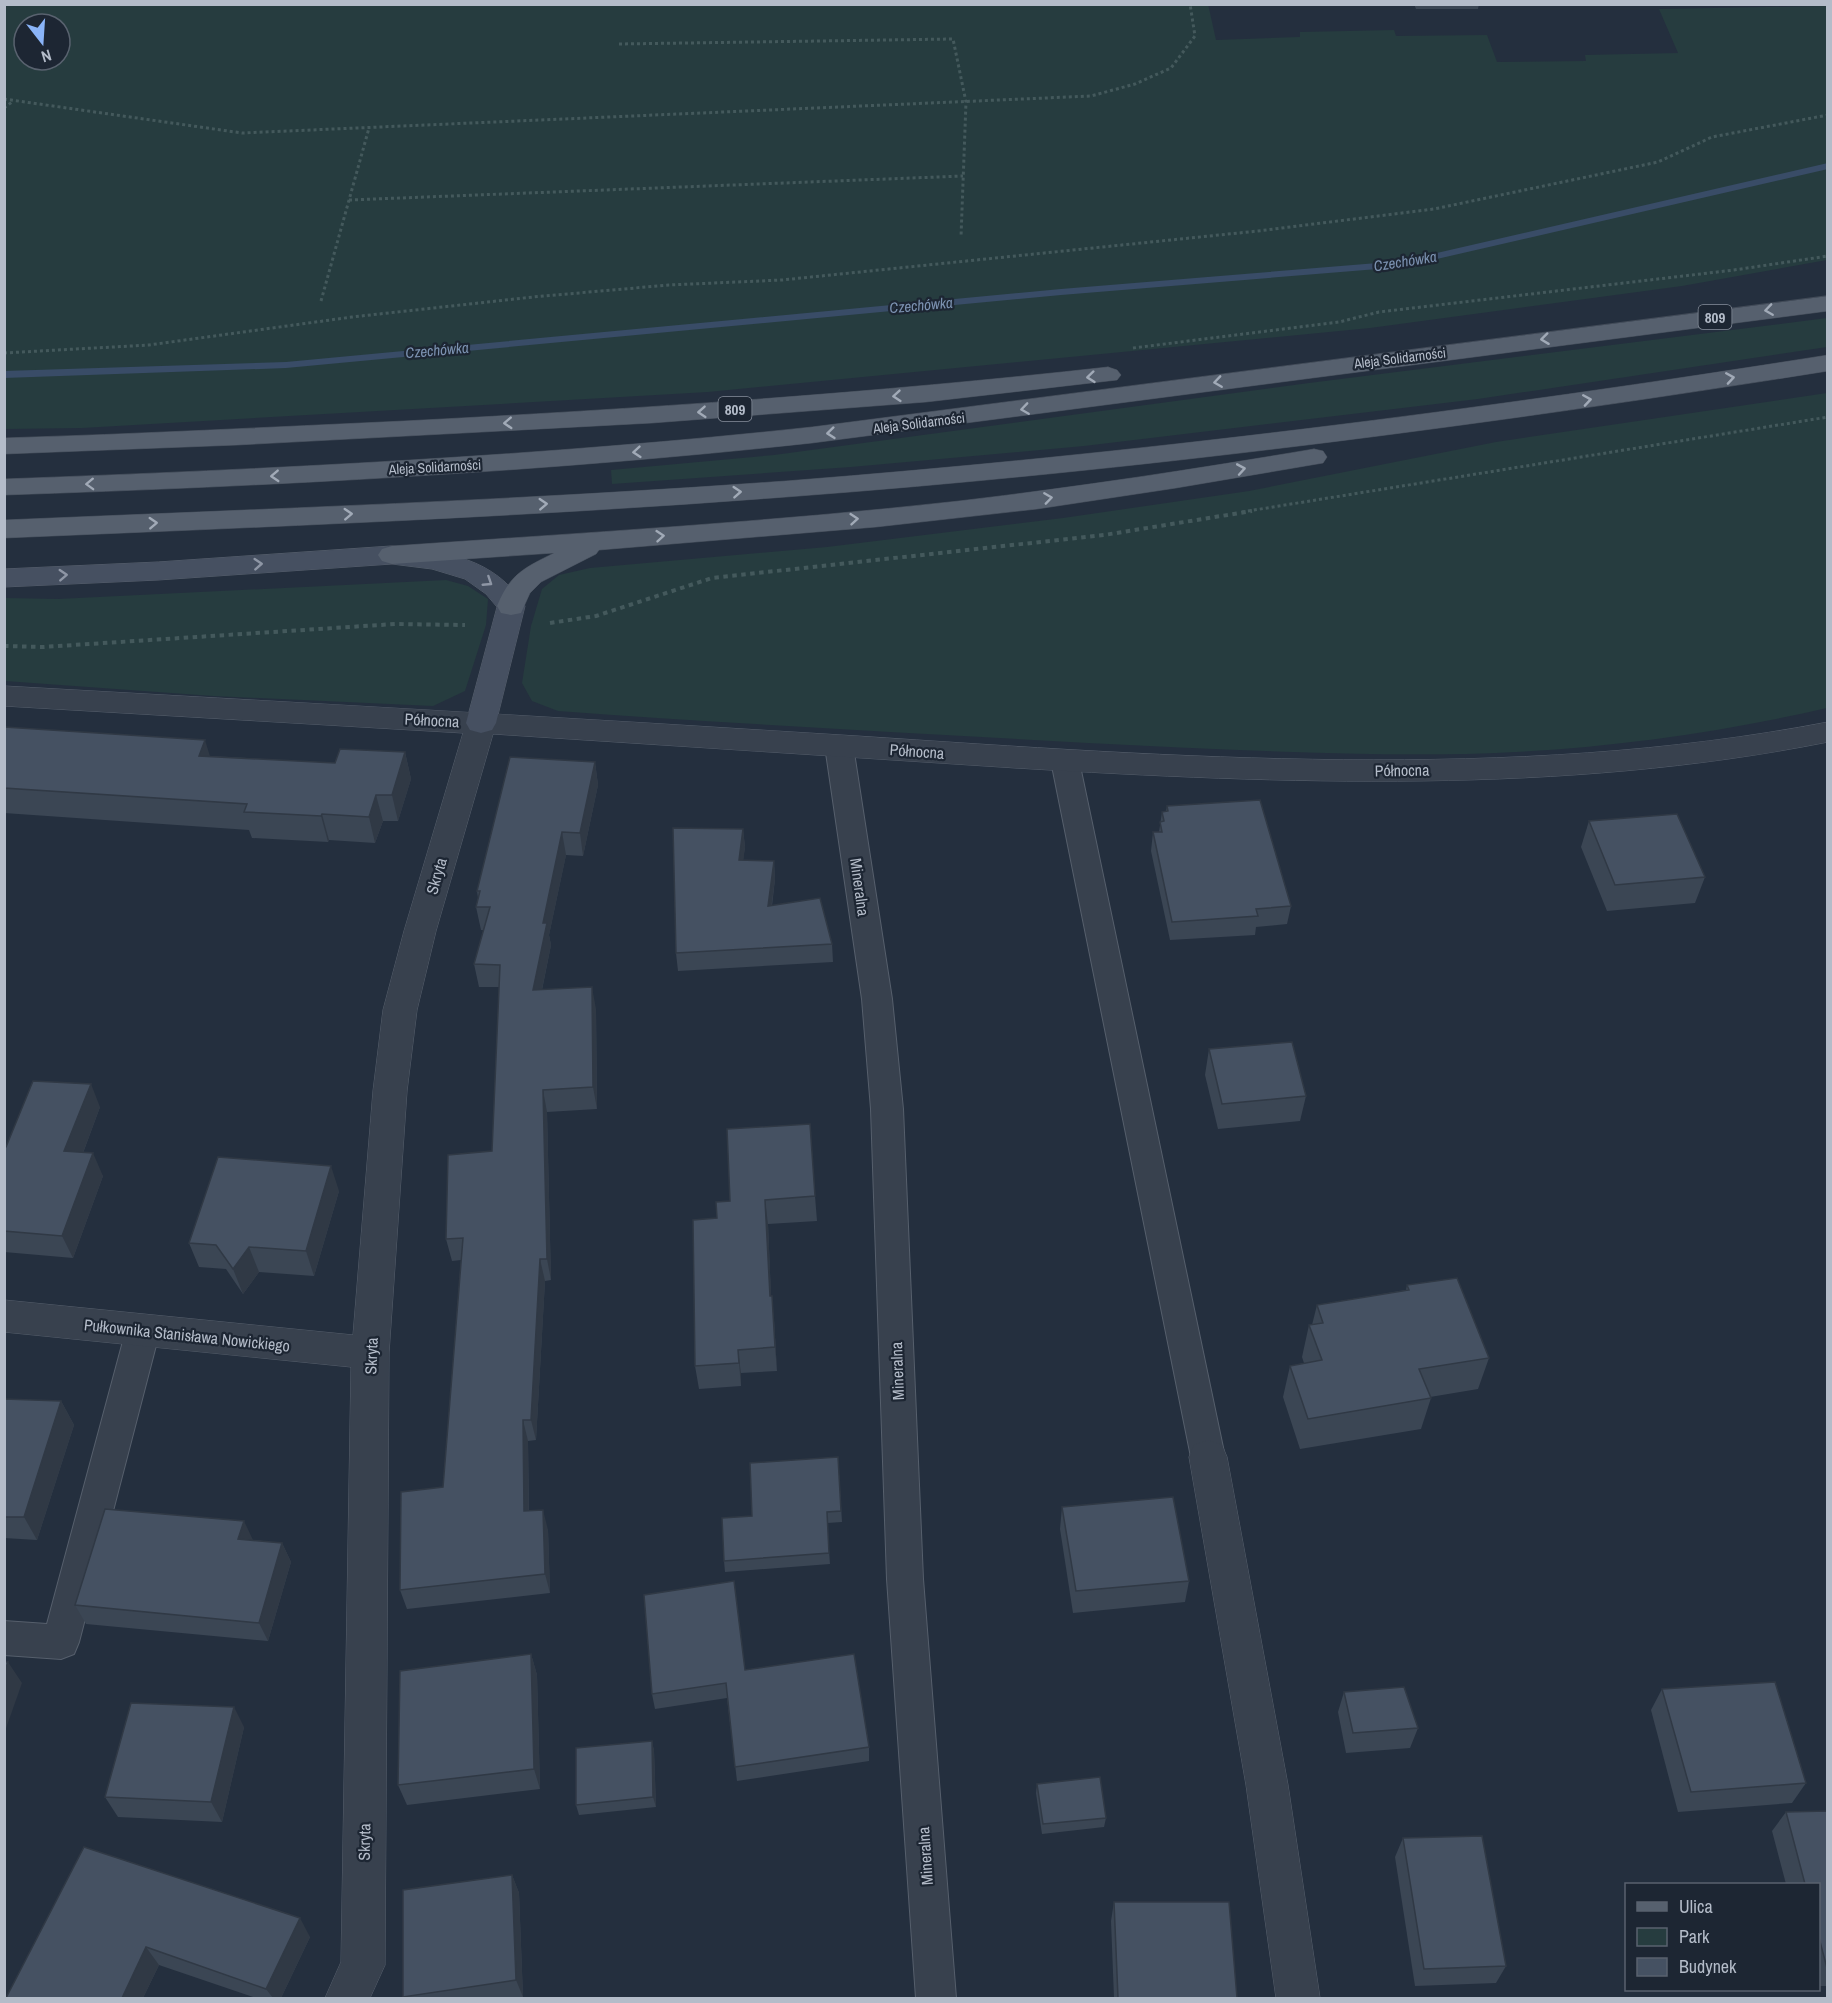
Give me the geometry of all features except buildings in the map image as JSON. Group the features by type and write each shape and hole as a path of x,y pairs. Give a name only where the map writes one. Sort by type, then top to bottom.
{"main road":[{"name":"Aleja Solidarności","path":"4,487 360,471 710,446 950,419 1827,303"},
{"name":"809","path":"4,446 131,442 675,414 935,392 1276,358 1463,350"},
{"path":"4,529 619,500 952,475 1196,450 1529,409 1827,363"},
{"path":"4,578 158,571 602,541 909,514 1037,500 1209,475 1385,445 1529,409"},
{"path":"482,723 511,606 519,589 531,576 602,541"},
{"path":"392,555 423,558 473,573 495,586 511,606"}],"street":[{"name":"Północna","path":"4,696 482,723 1065,761 1343,771 1568,765 1716,749 1827,732"},
{"name":"Skryta","path":"347,1998 363,1965 370,1353 390,1091 400,1010 420,931 482,723"},
{"name":"Pułkownika Stanisława Nowickiego","path":"4,1316 370,1353"},
{"path":"1208,1457 1267,1785 1298,1998"}],"lane":[{"name":"Mineralna","path":"839,746 877,999 887,1109 905,1579 936,1998"},
{"path":"1065,761 1208,1457"},
{"path":"4,1638 61,1642 143,1330"}],"path":[{"path":"4,99 242,133 1091,96 1135,84 1171,68 1195,36 1190,4"},
{"path":"619,44 954,39 966,102 961,237"},
{"path":"4,108 13,101"},
{"path":"4,353 138,346 352,317 533,297 669,285 782,280 876,271 1191,239 1434,209 1658,162 1684,152 1712,137 1827,115"},
{"path":"321,301 369,128"},
{"path":"349,200 963,176"}],"green space":[{"path":"1208,4 1216,40 1300,37 1300,32 1394,30 1396,36 1487,35 1497,62 1586,61 1585,55 1678,53 1659,9 1827,6 1827,260 1682,286 1370,328 708,392 82,428 5,429 5,5"},
{"path":"1827,318 1827,347 1478,399 1084,446 851,467 612,484 611,470 774,455 1309,383"},
{"path":"1827,393 1827,708 1783,718 1693,734 1557,749 1466,754 1277,752 558,711 532,701 522,683 531,626 542,589 559,575 590,568 827,547 1063,518 1249,491 1496,442"},
{"path":"446,580 468,586 488,599 486,625 465,691 433,706 213,696 5,681 5,598 58,599"}],"waterway":[{"name":"Czechówka","path":"4,375 286,365 1061,292 1402,264 1828,166"}]}
